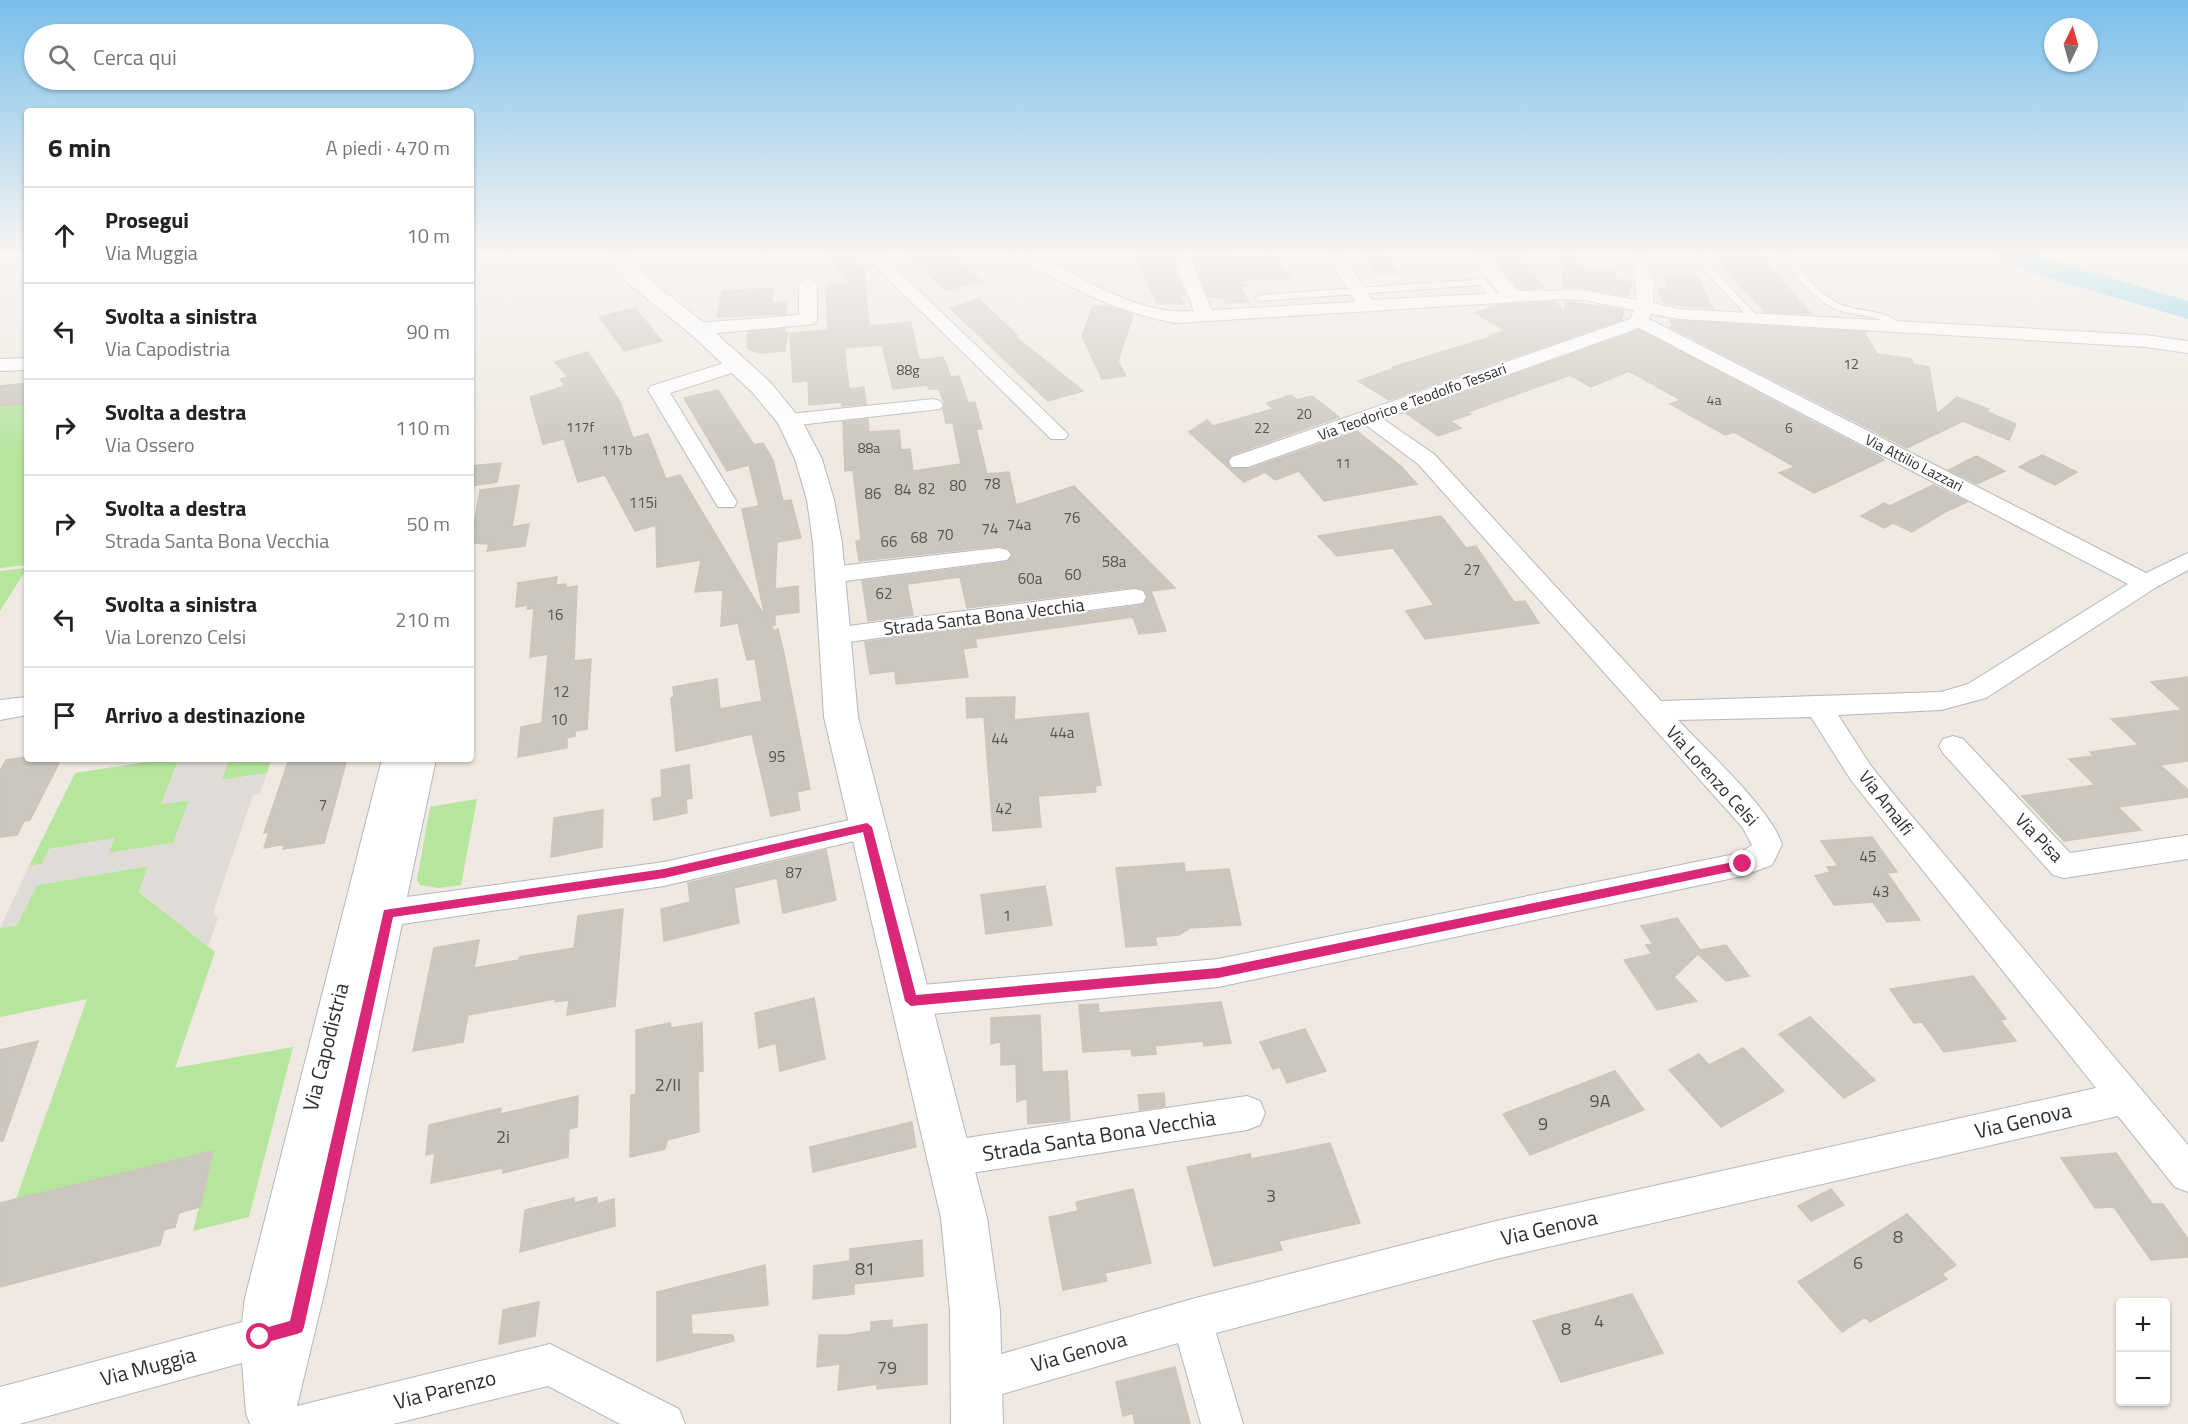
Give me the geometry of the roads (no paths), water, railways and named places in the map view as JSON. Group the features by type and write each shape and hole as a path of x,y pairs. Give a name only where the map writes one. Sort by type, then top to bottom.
{"street":[{"path":"689,321 763,389 789,420 817,479 825,521 841,717 952,1158 970,1257 978,1380 977,1424"},
{"path":"697,328 788,321"},
{"path":"941,321 1058,435"},
{"name":"Via Teodorico e Teodolfo Tessari","path":"1240,462 1368,417 1621,321"},
{"name":"Via Attilio Lazzari","path":"1655,321 2146,583"},
{"path":"1816,321 2145,341 2188,347"},
{"path":"0,358 24,357"},
{"path":"0,365 24,364"},
{"path":"726,502 658,390 737,365"},
{"path":"789,420 933,405"},
{"name":"Via Lorenzo Celsi","path":"911,1001 1218,973 1720,869 1761,857 1767,845 1764,834 1655,711 1426,459 1368,417"},
{"path":"830,575 999,555"},
{"path":"1655,711 1932,702 1977,691 2146,583 2188,560"},
{"name":"Strada Santa Bona Vecchia","path":"833,636 1134,597"},
{"name":"Via Amalfi","path":"1819,707 1883,801 2188,1174"},
{"name":"Via Pisa","path":"1953,746 2064,866 2188,847"},
{"name":"Via Capodistria","path":"373,916 396,762"},
{"name":"Via Capodistria","path":"278,1332 265,1298 373,916 421,762"},
{"path":"373,916 664,873 867,827"},
{"name":"Via Genova","path":"978,1380 1192,1319 1496,1240 2126,1098"},
{"name":"Strada Santa Bona Vecchia","path":"952,1158 1247,1113"},
{"path":"1192,1319 1222,1424"},
{"path":"269,1424 278,1332"},
{"name":"Via Muggia","path":"0,1408 278,1332"},
{"name":"Via Parenzo","path":"305,1424 550,1365 664,1424"}],"lane":[{"path":"1890,321 1897,326"}]}
